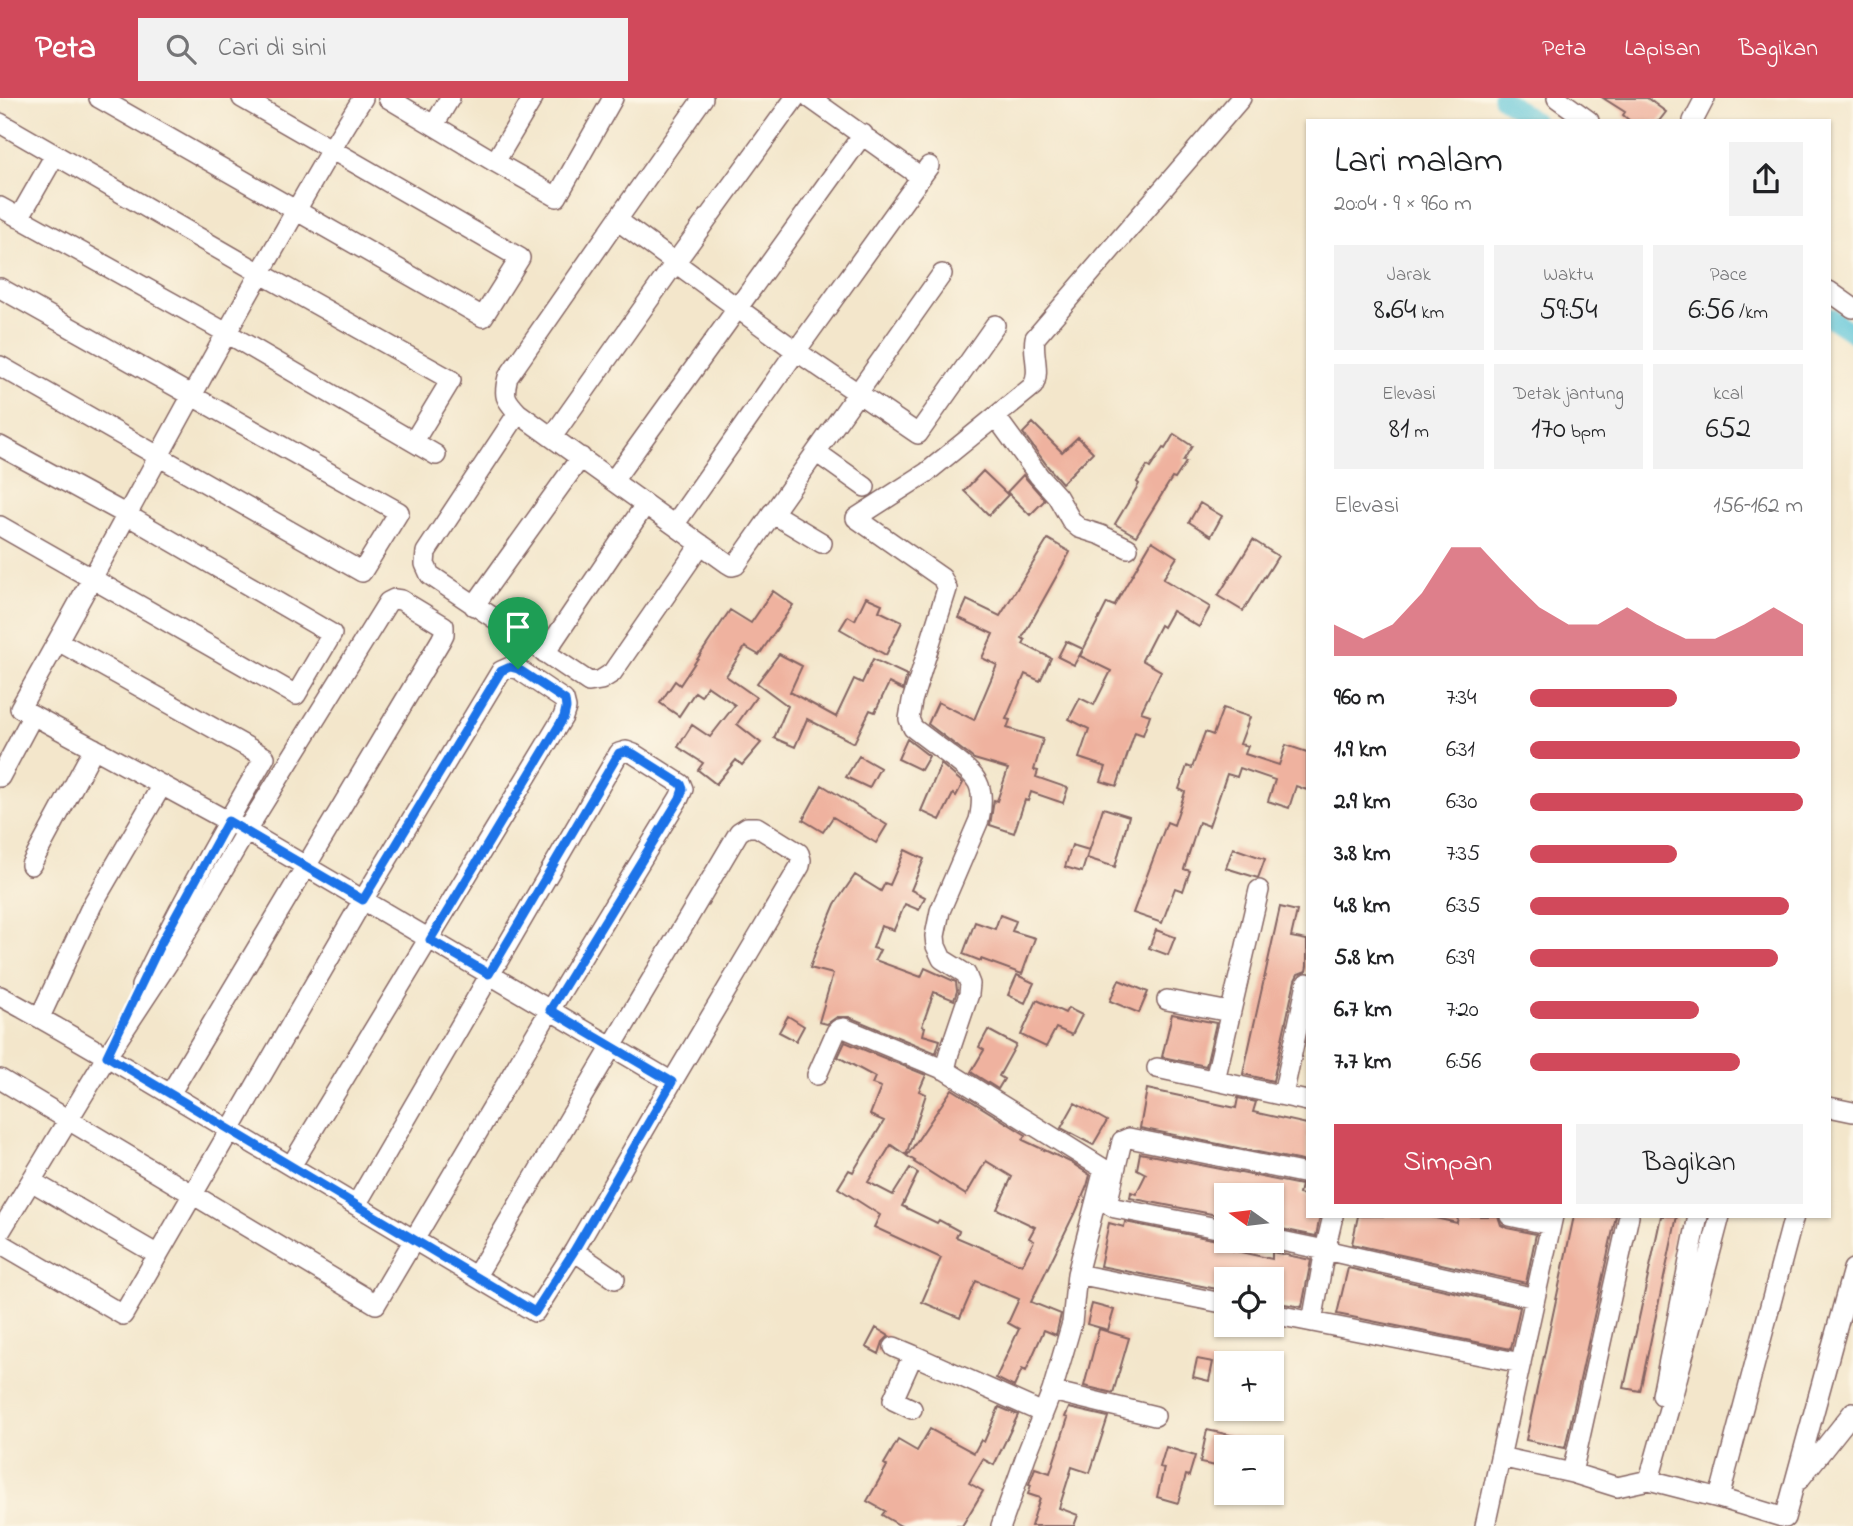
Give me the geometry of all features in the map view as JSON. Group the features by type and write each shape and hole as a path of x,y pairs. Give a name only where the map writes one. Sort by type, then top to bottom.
{"street":[{"path":"99,98 483,317 520,257 242,98"},
{"path":"363,98 331,148 225,332 93,579 20,708 246,831 672,1082"},
{"path":"388,98 556,197 613,98"},
{"path":"434,125 450,98"},
{"path":"495,162 533,98"},
{"path":"703,98 508,377 504,391 507,402 518,413 727,564 736,565 942,274"},
{"path":"552,437 795,98"},
{"path":"674,525 925,171 810,98"},
{"path":"945,1070 970,984 965,974 942,958 935,936 940,911 979,820 982,804 979,786 973,773 913,728 909,719 912,701 947,589 946,584 942,578 856,518 926,473 1035,382 1035,338 1241,98"},
{"path":"1557,98 1586,119"},
{"path":"1694,119 1705,98"},
{"path":"0,123 451,380 414,441"},
{"path":"613,481 863,134"},
{"path":"19,218 55,155"},
{"path":"0,207 225,332 436,455"},
{"path":"617,220 796,351 918,434 995,325"},
{"path":"0,366 362,572 399,512 1,291"},
{"path":"1831,292 1853,308"},
{"path":"518,413 426,552 425,564 430,575 589,682 601,680 612,673 701,544"},
{"path":"996,417 1057,496 1072,522 1128,548"},
{"path":"0,446 127,515 332,635 296,695 0,527"},
{"path":"816,452 865,487"},
{"path":"474,606 581,457"},
{"path":"545,653 645,505"},
{"path":"772,513 822,543"},
{"path":"0,1232 107,1056 174,954 246,831 388,602 401,600 444,626 444,634 170,1094"},
{"path":"58,641 265,757 160,945 107,1056"},
{"path":"0,1243 123,1315 363,900 501,671 510,667 518,669 565,700 564,717 291,1166"},
{"path":"0,776 33,715"},
{"path":"30,865 94,748"},
{"path":"0,1079 376,1304 550,1010 680,798 683,789 681,784 634,754 626,751 619,753 356,1205"},
{"path":"40,1017 92,905 162,785"},
{"path":"0,996 107,1056 535,1312 574,1251 800,866 799,853 757,827 747,827 739,832 476,1276"},
{"path":"1215,1080 1259,890"},
{"path":"1283,1095 1306,988"},
{"path":"1167,1000 1230,1012"},
{"path":"817,1075 836,1032 844,1028 945,1070 1104,1169 1077,1274 1072,1323 1052,1391 1001,1526"},
{"path":"1157,1068 1306,1101"},
{"path":"1831,1107 1853,1112"},
{"path":"1214,1227 1110,1205 1108,1200 1122,1141 1129,1138 1306,1174"},
{"path":"31,1181 158,1255"},
{"path":"1312,1322 1333,1218"},
{"path":"1485,1526 1552,1221 1527,1218"},
{"path":"1572,1473 1629,1218"},
{"path":"1672,1398 1662,1395 1698,1218"},
{"path":"1649,1480 1719,1218"},
{"path":"1719,1498 1793,1218"},
{"path":"1284,1242 1535,1298"},
{"path":"574,1251 615,1279"},
{"path":"1500,1457 1572,1473 1616,1487 1649,1480 1785,1518 1853,1269"},
{"path":"1077,1274 1214,1301"},
{"path":"1840,1316 1853,1300"},
{"path":"1284,1316 1521,1363"},
{"path":"894,1347 1043,1413"},
{"path":"912,1409 893,1400 913,1355"},
{"path":"1052,1391 1155,1416"},
{"path":"1794,1486 1853,1412"}],"building":[{"path":"1603,98 1647,98 1666,112 1661,119 1628,119 1623,115 1625,112"},
{"path":"1033,423 1062,452 1078,437 1093,452 1062,483 1023,433"},
{"path":"1174,434 1192,446 1183,461 1186,462 1175,479 1172,478 1136,536 1115,524 1147,466 1150,468"},
{"path":"983,471 1008,495 989,515 964,491"},
{"path":"1023,475 1045,500 1030,515 1007,492"},
{"path":"1200,503 1222,516 1211,536 1189,522"},
{"path":"1048,539 1070,552 1022,638 1025,640 1023,644 1051,658 1040,681 1025,674 1006,719 1010,720 1007,728 1043,739 1034,770 1038,771 1036,777 1068,788 1063,803 1031,792 1028,801 1025,800 1014,833 990,825 994,800 997,801 1008,769 974,759 928,724 938,702 974,720 997,665 982,658 993,634 959,618 967,600 1000,616"},
{"path":"1253,540 1278,556 1243,611 1218,596"},
{"path":"1152,541 1177,557 1163,579 1210,607 1199,627 1172,611 1163,627 1160,625 1142,660 1161,671 1141,712 1150,715 1143,735 1135,732 1117,786 1101,781 1106,767 1079,758 1089,729 1069,719 1080,698 1094,705 1111,671 1080,656 1107,603 1114,606"},
{"path":"773,591 793,605 759,655 745,647 726,676 756,697 737,724 761,743 742,765 736,760 716,784 698,770 703,763 678,747 692,725 710,737 735,705 707,686 701,696 695,692 679,716 660,703 675,681 680,685 730,610 751,623"},
{"path":"866,597 882,604 879,611 902,622 886,655 840,629 848,616 855,620"},
{"path":"1066,641 1083,649 1074,665 1058,657"},
{"path":"779,654 802,666 790,692 836,717 854,679 862,683 873,659 907,675 903,690 889,683 875,712 870,710 854,743 807,719 795,747 774,738 788,706 757,683"},
{"path":"1223,708 1250,717 1240,744 1248,746 1245,754 1279,765 1286,745 1306,752 1306,790 1296,786 1289,808 1268,801 1275,780 1240,768 1237,777 1227,774 1209,826 1199,822 1184,869 1190,871 1183,891 1175,888 1162,923 1133,913 1167,822 1174,825 1185,792 1179,789 1187,766 1192,768 1205,732 1213,735"},
{"path":"907,739 929,756 921,770 898,759"},
{"path":"859,756 880,768 869,788 846,777"},
{"path":"941,764 963,783 956,796 953,794 940,820 921,811"},
{"path":"822,785 887,825 876,843 833,817 823,832 803,820"},
{"path":"1103,808 1129,816 1115,867 1087,858"},
{"path":"1072,845 1089,850 1082,872 1065,867"},
{"path":"1233,848 1265,859 1258,878 1226,868"},
{"path":"905,850 924,859 911,890 925,897 919,910 905,904 894,930 881,926 873,948 880,950 875,960 921,977 925,968 956,982 954,1000 934,992 922,1026 925,1027 923,1035 940,1040 936,1053 849,1017 837,1017 827,1024 819,1022 833,974 810,968 835,904 855,875 881,891 885,883 890,885"},
{"path":"1280,907 1297,911 1291,937 1306,940 1306,971 1298,974 1295,980 1273,1081 1243,1074"},
{"path":"1000,915 1016,921 1012,931 1035,938 1022,974 963,954 975,922 995,929"},
{"path":"1156,930 1175,937 1168,955 1149,948"},
{"path":"1017,975 1034,983 1025,1003 1008,995"},
{"path":"1119,980 1148,992 1139,1013 1110,1001"},
{"path":"1037,1000 1065,1013 1068,1008 1082,1015 1072,1035 1056,1028 1046,1047 1021,1035"},
{"path":"1172,1014 1216,1023 1206,1066 1162,1057"},
{"path":"788,1016 804,1026 796,1041 779,1032"},
{"path":"988,1030 1016,1045 999,1076 1004,1079 998,1089 971,1072 984,1050 979,1047"},
{"path":"845,1042 926,1075 919,1091 926,1094 906,1155 891,1145 868,1182 893,1195 910,1168 918,1173 902,1206 959,1231 956,1237 1022,1265 1034,1241 1029,1238 1035,1227 997,1209 1012,1177 986,1161 966,1195 907,1156 952,1089 1026,1135 1023,1140 1070,1162 1090,1175 1075,1214 1031,1302 1061,1314 1056,1335 1044,1330 1026,1371 1022,1369 1014,1387 996,1378 1019,1329 1008,1323 1019,1299 976,1281 960,1318 922,1302 941,1258 874,1227 880,1215 838,1188 849,1170 853,1172 884,1121 870,1115 881,1087 872,1084 875,1077 838,1057"},
{"path":"1147,1089 1236,1108 1238,1098 1256,1102 1253,1112 1306,1124 1306,1162 1140,1128"},
{"path":"1075,1103 1107,1121 1093,1145 1061,1128"},
{"path":"1140,1153 1301,1185 1299,1194 1306,1196 1306,1218 1320,1218 1316,1236 1284,1229 1284,1183 1214,1183 1214,1214 1130,1198 1131,1192 1136,1194 1146,1174 1137,1169"},
{"path":"1358,1218 1436,1218 1457,1223 1458,1218 1499,1218 1501,1225 1507,1228 1536,1234 1526,1283 1352,1244"},
{"path":"1574,1218 1616,1218 1565,1448 1526,1440"},
{"path":"1661,1218 1677,1218 1640,1391 1624,1388"},
{"path":"1125,1222 1214,1239 1214,1253 1245,1253 1272,1259 1272,1253 1277,1253 1311,1260 1302,1307 1284,1304 1284,1267 1214,1267 1214,1288 1100,1266 1109,1223 1124,1227"},
{"path":"1348,1268 1520,1307 1511,1349 1337,1314"},
{"path":"1092,1304 1114,1310 1108,1330 1087,1324"},
{"path":"876,1328 889,1336 883,1342 879,1354 866,1347"},
{"path":"1099,1329 1129,1338 1113,1393 1084,1386"},
{"path":"1197,1359 1213,1362 1209,1381 1193,1377"},
{"path":"999,1407 1018,1415 994,1465 983,1459 969,1483 983,1491 962,1526 901,1526 882,1515 885,1511 867,1501 898,1440 917,1451 930,1429 974,1453 981,1440 984,1442"},
{"path":"1069,1408 1108,1417 1090,1473 1072,1467 1059,1508 1078,1515 1074,1526 1031,1526 1040,1498 1028,1494 1029,1484 1035,1468 1050,1473"},
{"path":"1207,1430 1230,1435 1214,1435 1214,1466 1200,1463"},
{"path":"1166,1447 1195,1456 1178,1503 1157,1497 1164,1468 1160,1467"}],"waterway":[{"path":"1502,98 1531,119"},
{"path":"1831,318 1853,333"}],"route":[{"path":"510,667 518,669 565,700 564,717 430,940 489,974 619,753 626,751 634,754 681,784 683,789 550,1010 672,1082 574,1251 535,1312 107,1056 160,945 228,821 363,900 501,671 510,667"}]}
